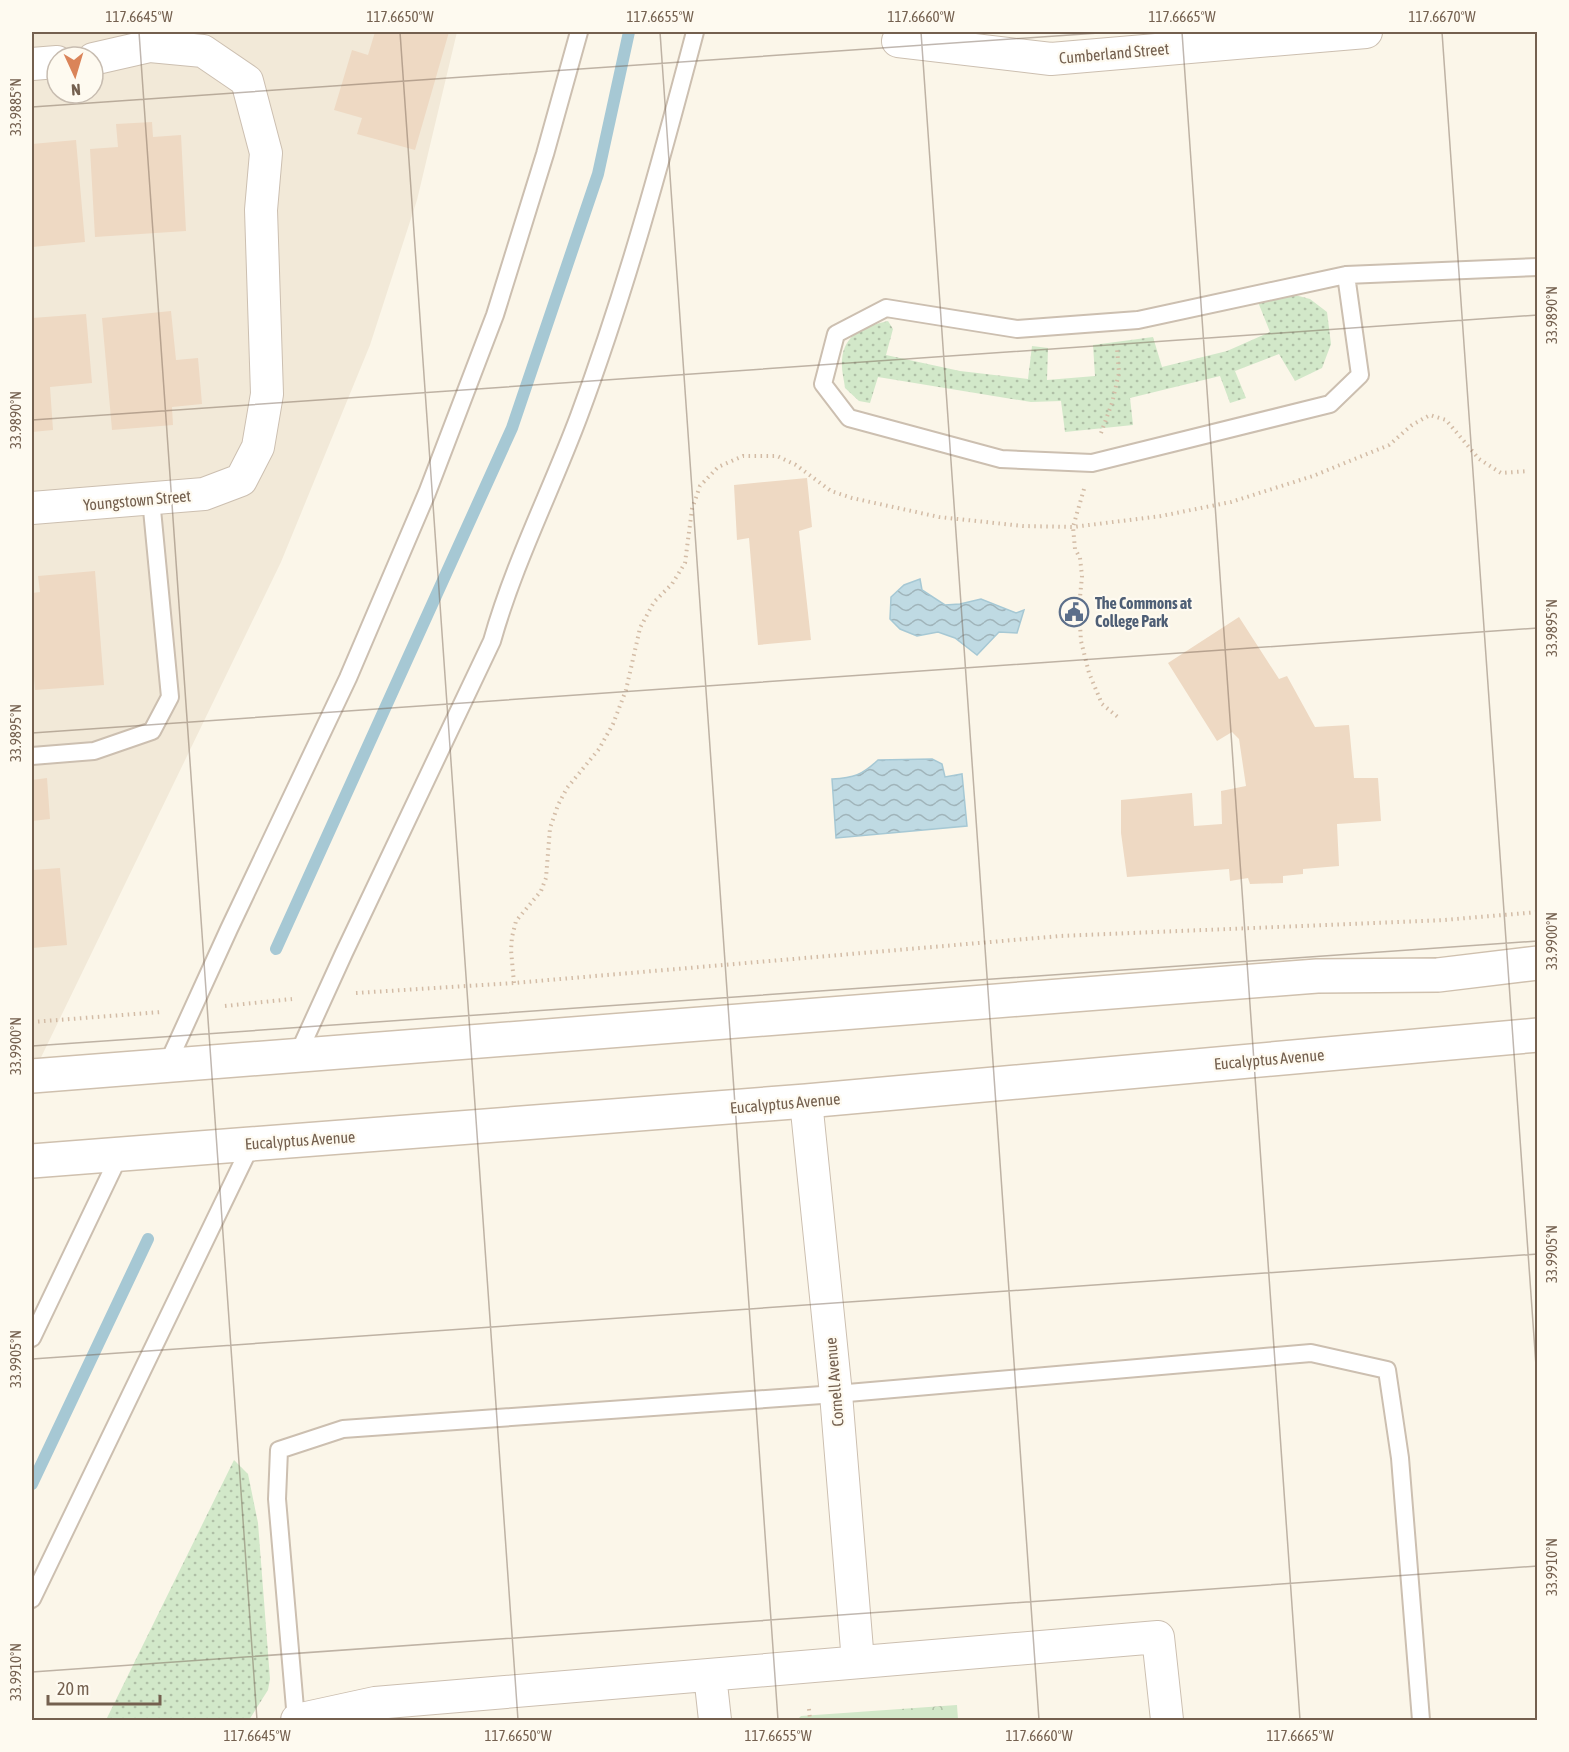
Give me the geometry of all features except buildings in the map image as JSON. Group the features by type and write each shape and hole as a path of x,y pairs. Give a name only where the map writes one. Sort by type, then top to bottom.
{"street":[{"name":"Cumberland Street","path":"898,42 1050,59 1366,32"},
{"name":"Youngstown Street","path":"32,508 204,494 241,480 258,447 267,394 261,210 266,153 247,81 203,51 150,46 105,56"},
{"path":"32,1076 1317,976 1438,975 1538,963"},
{"name":"Eucalyptus Avenue","path":"32,1161 806,1101 1538,1035"},
{"name":"Cornell Avenue","path":"806,1101 836,1394 858,1662"},
{"path":"296,1720 375,1703 1158,1637 1167,1720"},
{"path":"710,1675 715,1720"}],"lane":[{"path":"167,1065 348,678 427,492 495,315 545,154 579,32"},
{"path":"298,1054 492,641 502,606 579,416 622,292 694,32"},
{"path":"1346,275 1360,375 1330,404 1092,463 1001,459 849,418 823,384 836,334 886,308 1017,329 1138,320 1346,275 1538,267"},
{"path":"32,756 94,751 152,731 170,697 151,499"},
{"path":"32,1599 252,1143"},
{"path":"32,1338 120,1154"},
{"path":"296,1720 277,1499 279,1450 344,1429 836,1394 1311,1353 1387,1370 1400,1458 1421,1720"}],"path":[{"path":"1102,428 1112,403 1119,373 1117,341"},
{"path":"514,983 512,937 516,921 542,891 546,878 550,828 558,805 567,788 599,749 613,724 626,690 640,628 654,602 672,584 685,563 692,509 700,486 718,467 743,456 777,456 796,465 831,491 852,498 939,517 1023,526 1073,527 1161,516 1231,502 1313,476 1389,445 1430,415 1446,420 1479,459 1501,472 1529,471"},
{"path":"1073,527 1075,549 1080,558 1082,576 1079,608 1089,673 1102,704 1119,718"},
{"path":"32,1022 192,1010 325,995 514,983 1060,936 1444,920 1538,912"},
{"path":"809,1709 810,1720"}],"shaded area":[{"path":"32,32 457,32 417,200 370,345 281,562 32,1076"}],"green space":[{"path":"1291,294 1310,299 1327,312 1331,344 1322,368 1295,381 1279,354 1235,371 1246,398 1230,403 1220,376 1130,398 1133,425 1065,432 1061,401 1031,402 878,377 870,403 859,401 845,388 842,363 847,343 864,328 888,321 893,329 886,355 960,371 1028,379 1032,346 1048,348 1047,380 1095,376 1093,345 1153,337 1162,367 1227,351 1270,332 1258,302"},
{"path":"234,1460 248,1474 258,1523 270,1679 268,1690 249,1720 106,1720"},
{"path":"957,1705 958,1720 797,1720 801,1716"}],"water":[{"path":"920,579 922,590 945,605 981,599 1016,613 1024,610 1017,633 999,632 977,655 955,638 938,632 917,636 900,629 890,619 891,597 904,585"},
{"path":"932,759 942,764 945,777 962,774 967,826 836,838 832,779 857,775 878,760"}],"waterway":[{"path":"276,949 512,428 598,174 629,32"},
{"path":"32,1484 148,1239"}],"place":[{"name":"The Commons at College Park","path":"1074,612"}]}
